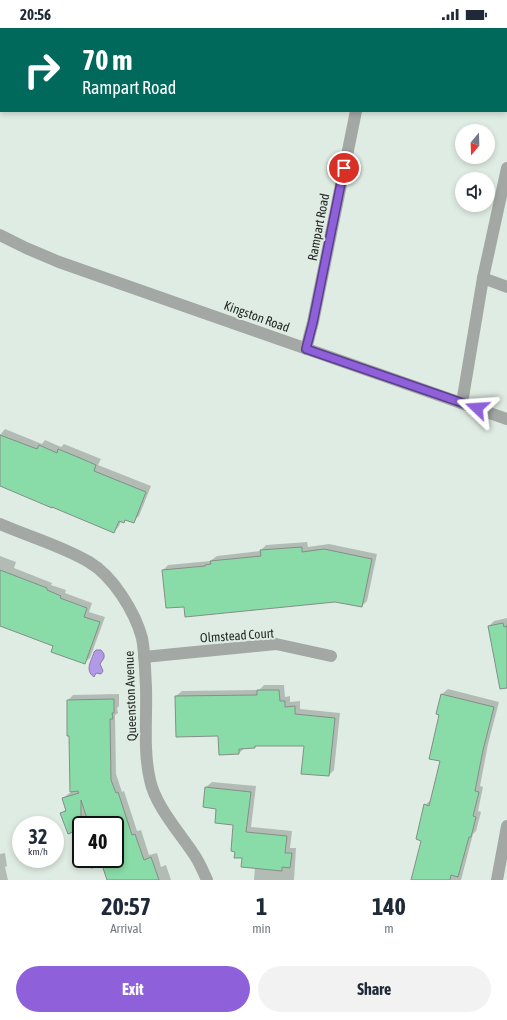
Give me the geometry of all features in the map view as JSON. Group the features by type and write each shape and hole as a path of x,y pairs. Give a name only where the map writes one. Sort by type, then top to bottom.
{"street":[{"name":"Rampart Road","path":"306,349 313,322 356,112"},
{"path":"462,403 483,278 507,168"},
{"name":"Kingston Road","path":"0,235 58,262 507,418"},
{"path":"483,278 507,287"},
{"name":"Queenston Avenue","path":"0,524 91,563 108,577 121,594 132,614 142,638 146,688 146,756 150,782 159,801 178,833 194,854 207,880"},
{"name":"Olmstead Court","path":"144,657 276,644 330,656"},
{"path":"497,880 507,826"}],"shaded area":[{"path":"96,650 101,650 104,654 104,658 100,664 103,671 101,674 96,673 94,677 89,668 90,662"}],"building":[{"path":"0,435 37,449 39,445 57,453 58,449 96,465 94,471 146,492 134,523 125,520 124,523 119,521 114,533 0,486"},
{"path":"302,547 302,552 324,549 372,559 362,607 335,602 185,617 184,607 166,608 162,570 205,566 211,564 210,561 261,556 260,550"},
{"path":"0,570 47,588 47,590 61,596 60,598 87,608 84,617 100,622 85,664 51,652 53,646 0,626"},
{"path":"503,623 504,627 507,626 507,688 500,689 488,626"},
{"path":"257,690 279,690 280,701 285,701 285,707 295,706 295,714 335,718 329,776 301,774 304,746 255,746 255,748 239,749 239,754 219,755 218,736 176,737 175,696 257,695"},
{"path":"441,694 494,707 483,750 475,791 479,792 473,816 476,817 458,877 451,875 450,880 411,880 421,841 416,839 424,804 429,806 440,761 429,759 439,715 436,714"},
{"path":"114,699 114,713 112,713 113,719 110,719 111,780 116,793 118,792 132,835 135,834 144,860 151,857 159,880 107,880 103,868 124,868 124,816 86,816 81,800 81,816 72,816 72,832 68,834 64,824 64,816 61,816 60,813 66,811 62,798 79,793 78,791 70,792 67,700"},
{"path":"205,787 251,792 246,832 287,836 285,853 292,853 290,868 282,867 282,871 241,867 242,858 234,858 235,852 231,851 233,825 215,823 216,809 203,807"}],"route":[{"path":"344,168 313,322 306,349 477,408"}]}
